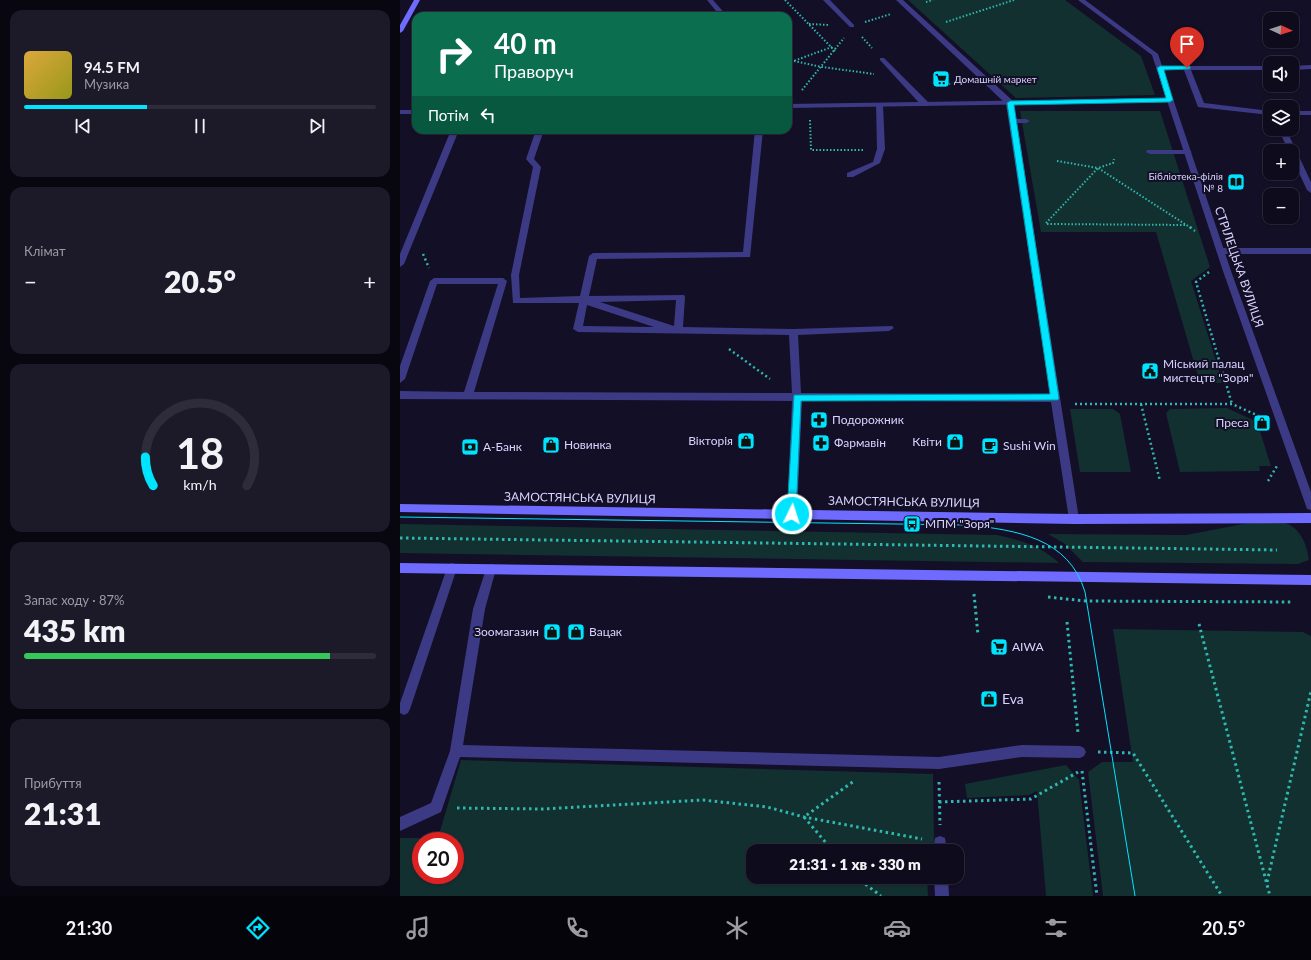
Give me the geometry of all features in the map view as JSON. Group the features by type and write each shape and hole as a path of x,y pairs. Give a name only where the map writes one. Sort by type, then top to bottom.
{"main road":[{"path":"400,32 417,0"},
{"name":"ЗАМОСТЯНСЬКА ВУЛИЦЯ","path":"400,508 1074,519 1311,518"},
{"path":"400,568 1311,580"}],"street":[{"path":"710,0 720,12"},
{"path":"826,0 852,26"},
{"path":"899,0 1010,103 1074,519"},
{"name":"СТРІЛЕЦЬКА ВУЛИЦЯ","path":"1081,0 1155,54 1227,271 1311,506"},
{"path":"882,59 925,104"},
{"path":"1160,68 1263,68"},
{"path":"1187,68 1201,104 1263,112"},
{"path":"1299,68 1311,68"},
{"path":"792,106 1170,100"},
{"path":"850,175 876,164 881,149 879,105"},
{"path":"400,112 412,112"},
{"path":"1299,113 1311,114"},
{"path":"1013,121 1026,121"},
{"path":"400,264 453,134"},
{"path":"539,134 530,159 537,168 515,275 516,301 681,297 678,331"},
{"path":"759,134 747,255 593,256 578,329 793,332 889,328"},
{"path":"1285,136 1311,190"},
{"path":"1150,152 1188,152"},
{"path":"1220,250 1311,251"},
{"path":"400,379 434,281 503,281 515,275"},
{"path":"468,394 503,281"},
{"path":"583,300 678,331"},
{"path":"792,514 797,398 793,332"},
{"path":"400,395 468,394 797,398 1055,398"},
{"path":"404,709 452,568"},
{"path":"400,824 436,807 456,751 479,609 491,569"},
{"path":"456,751 882,760 939,763 1022,752 1080,752"},
{"path":"941,884 942,896"}],"path":[{"path":"785,0 835,51"},
{"path":"929,27 1014,0"},
{"path":"792,101 835,51 852,26 908,8"},
{"path":"852,26 882,59"},
{"path":"794,61 832,47"},
{"path":"794,61 822,67 899,77"},
{"path":"916,94 980,75"},
{"path":"810,106 811,150 881,149"},
{"path":"1046,224 1098,168 1113,163 1114,158"},
{"path":"1057,161 1098,168 1199,233"},
{"path":"1046,224 1186,225"},
{"path":"1046,224 1047,231"},
{"path":"1227,271 1211,271 1196,282 1232,404"},
{"path":"704,331 797,398"},
{"path":"1074,397 1075,404 1232,404 1265,418"},
{"path":"1141,404 1160,481"},
{"path":"1268,481 1279,463"},
{"path":"400,538 1277,550"},
{"path":"974,589 978,635"},
{"path":"1067,622 1080,752 1097,896"},
{"path":"1199,624 1270,896"},
{"path":"1267,882 1311,691"},
{"path":"1080,752 1133,753 1222,896"},
{"path":"804,817 882,760"},
{"path":"939,802 1031,799 1082,769"},
{"path":"436,807 543,809 703,800 767,807 804,817 926,844"},
{"path":"804,817 827,844"},
{"path":"865,884 881,896"}],"green space":[{"path":"908,0 1065,0 1141,56 1155,95 1016,98"},
{"path":"1020,111 1160,111 1210,267 1191,281 1223,383 1200,383 1156,232 1041,232"},
{"path":"1227,408 1257,422 1271,466 1259,466 1260,471 1180,472 1166,413 1170,409"},
{"path":"1070,409 1113,409 1120,414 1131,472 1080,472"},
{"path":"1263,522 1283,523 1293,527 1303,539 1309,560 1298,564 1083,562 1065,544 1048,534 1186,535 1243,524"},
{"path":"400,524 997,535 1030,544 1045,552 1059,563 400,553"},
{"path":"1113,629 1303,632 1311,636 1311,896 1103,896 1088,772 1102,762 1133,762"},
{"path":"461,760 933,774 934,842 932,844 746,844 746,884 927,884 928,896 400,896 400,838 412,838 412,884 464,884 464,832 440,832"},
{"path":"1066,765 1079,780 1093,896 1046,896 1037,791 1029,795 967,798 965,784"}],"tram line":[{"path":"400,517 968,525 1022,534 1054,548 1067,559 1077,574 1085,592 1135,896"}],"place":[{"name":"Домашній маркет","path":"941,79"},
{"name":"Бібліотека-філія № 8","path":"1236,182"},
{"name":"Міський палац мистецтв \"Зоря\"","path":"1150,371"},
{"name":"Подорожник","path":"819,420"},
{"name":"Преса","path":"1262,423"},
{"name":"Вікторія","path":"746,441"},
{"name":"Квіти","path":"955,442"},
{"name":"Фармавін","path":"821,443"},
{"name":"Новинка","path":"551,445"},
{"name":"Sushi Win","path":"990,446"},
{"name":"А-Банк","path":"470,447"},
{"name":"МПМ \"Зоря\"","path":"912,524"},
{"name":"Зоомагазин","path":"552,632"},
{"name":"Вацак","path":"576,632"},
{"name":"AIWA","path":"999,647"},
{"name":"Eva","path":"989,699"}],"route":[{"path":"792,514 797,398 1055,398 1034,269 1010,103 1170,100 1160,68 1187,68"}]}
